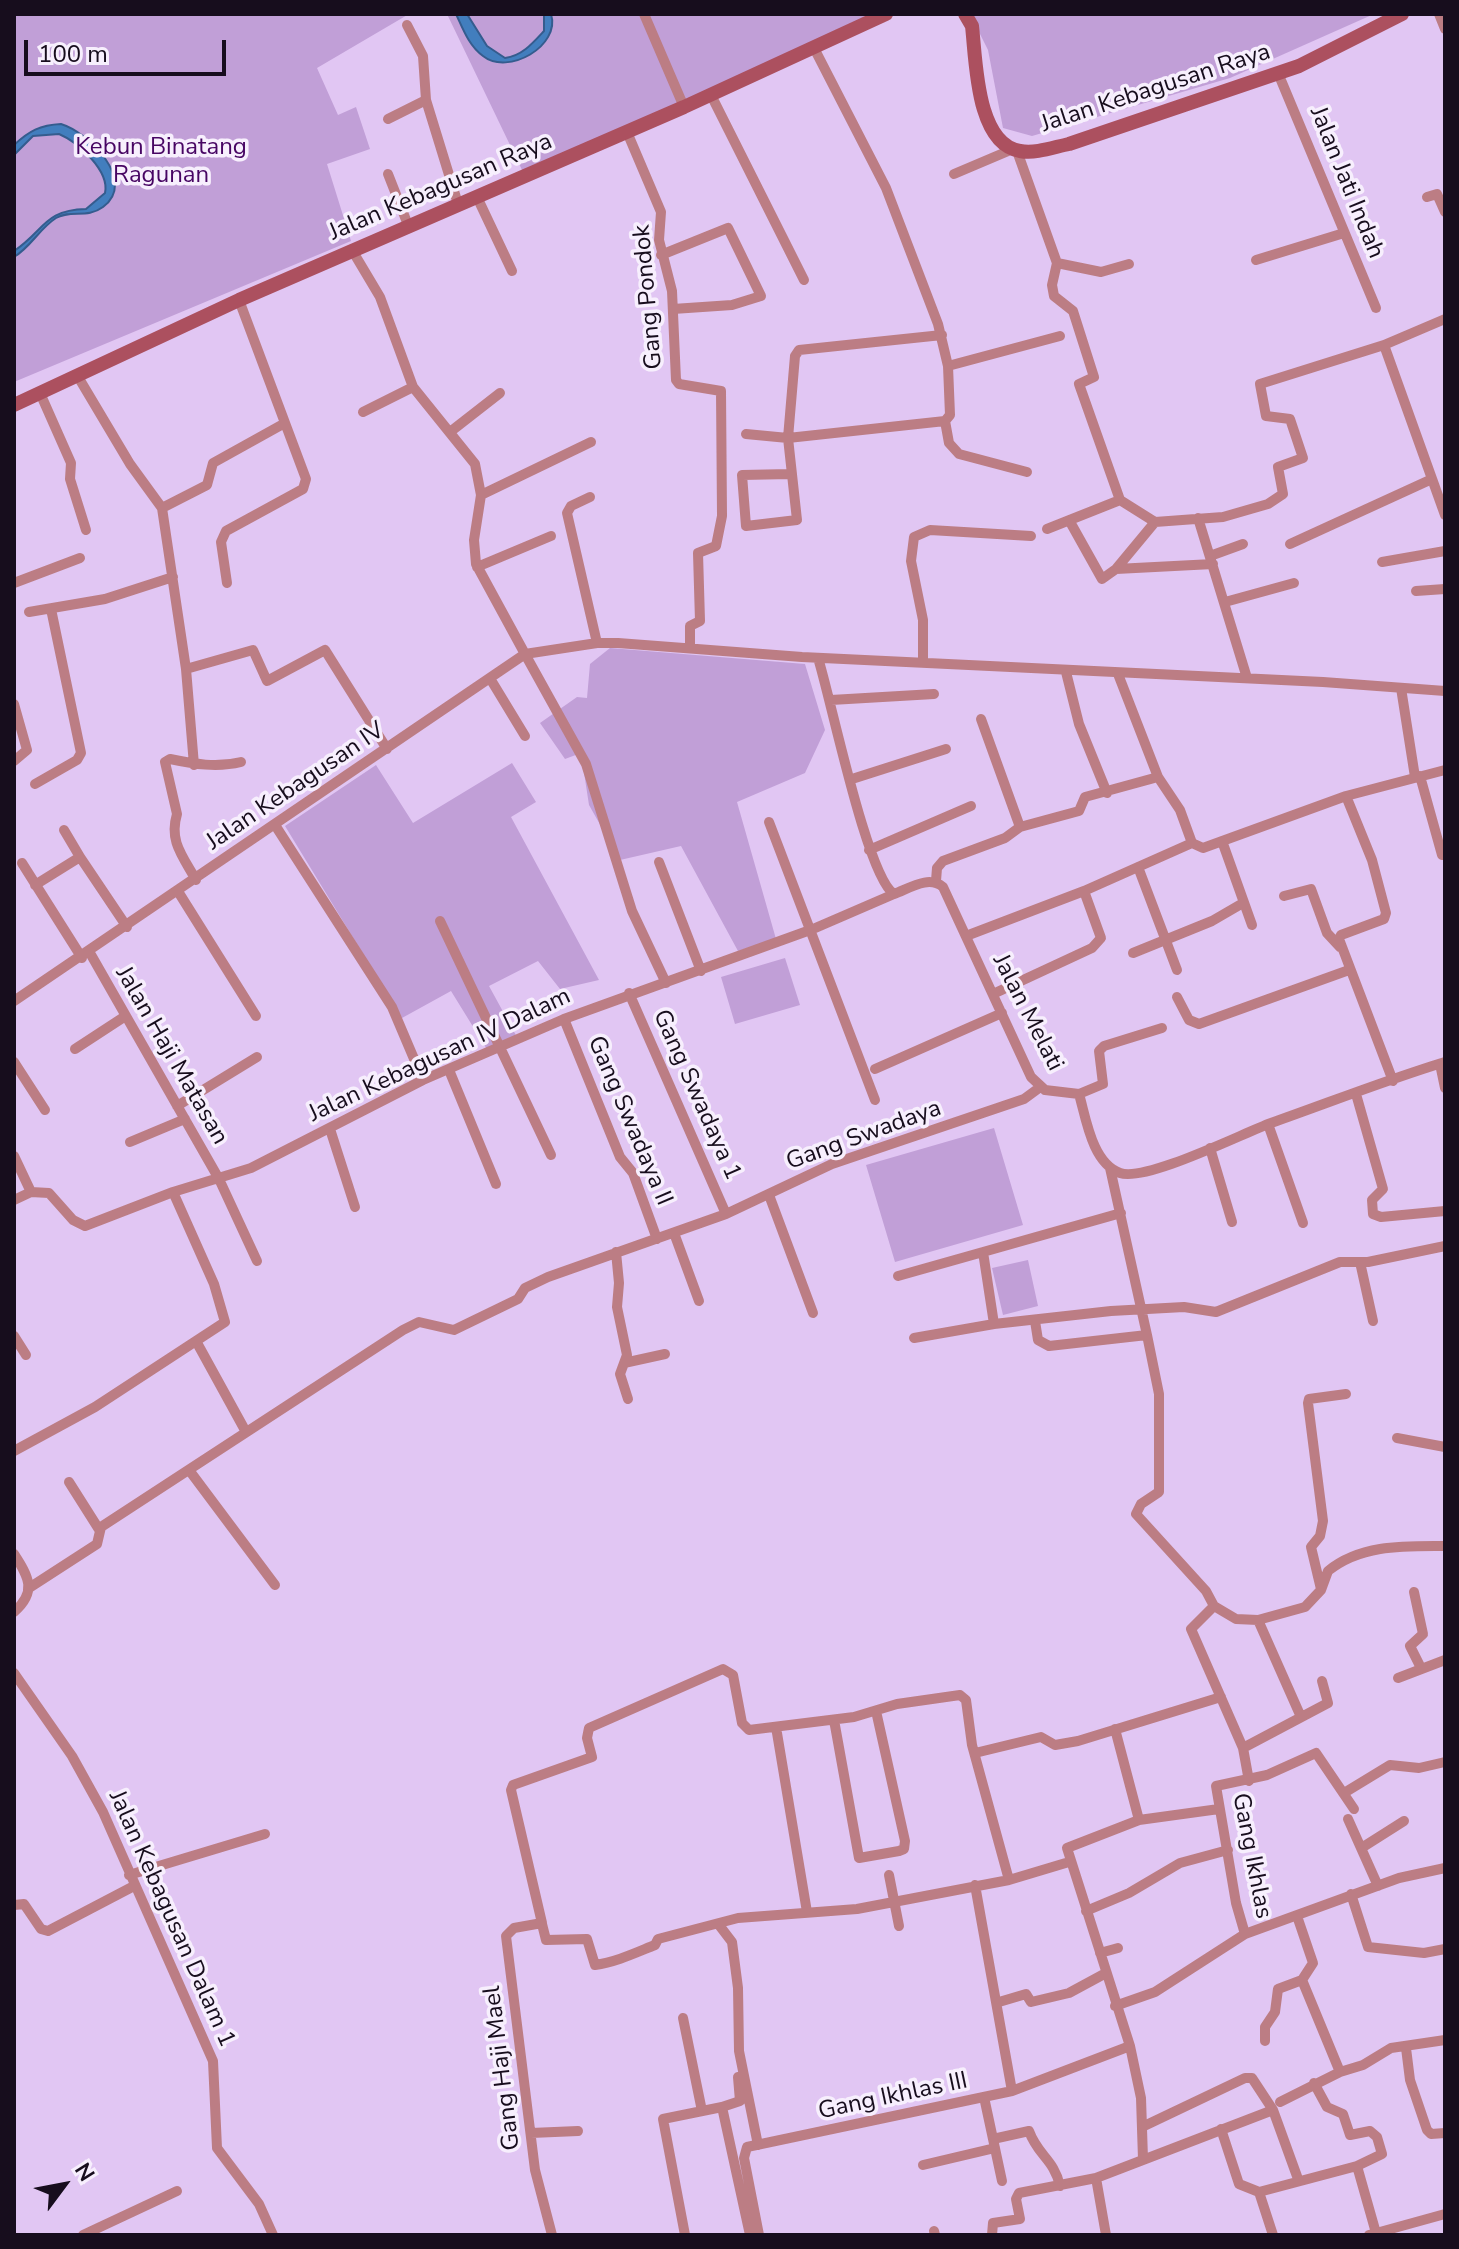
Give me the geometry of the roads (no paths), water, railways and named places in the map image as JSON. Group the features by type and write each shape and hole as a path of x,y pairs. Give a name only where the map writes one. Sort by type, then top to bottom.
{"main road":[{"name":"Jalan Kebagusan Raya","path":"14,405 239,300 684,107 886,14"},
{"name":"Jalan Kebagusan Raya","path":"965,14 972,26 986,118 994,132 1015,150 1069,144 1278,73 1330,53 1402,14"}],"street":[{"path":"644,14 684,107"},
{"path":"1439,14 1445,29"},
{"path":"407,25 426,68 426,100 458,204"},
{"path":"746,434 788,438 945,421 950,415 948,366 942,335 886,188 814,48"},
{"name":"Jalan Jati Indah","path":"1278,73 1376,308"},
{"path":"711,95 804,280"},
{"path":"388,119 426,100"},
{"name":"Gang Pondok","path":"627,132 659,203 661,255 669,275 673,309 677,383 721,393 722,516 714,549 698,553 701,610 700,621 690,626 690,646"},
{"path":"954,174 1015,150 1057,263 1052,285 1054,296 1075,314 1094,377 1079,384 1120,500 1155,522 1223,517 1270,503 1284,490 1278,467 1303,458 1290,419 1266,416 1260,384 1384,345 1445,319"},
{"path":"388,174 408,225"},
{"path":"1427,197 1437,194 1445,212"},
{"path":"477,197 512,271"},
{"path":"661,255 728,228 761,291 759,299 732,305 673,309"},
{"path":"1256,260 1344,233"},
{"path":"352,250 380,297 413,387 475,464 481,495 474,540 477,567 586,764 632,911 666,983"},
{"path":"1057,263 1091,272 1129,264"},
{"path":"227,583 221,542 226,531 306,485 239,300"},
{"path":"790,474 742,475 746,526 797,520 788,438 795,356 799,350 942,335"},
{"path":"948,366 1060,336"},
{"path":"1384,345 1445,515"},
{"path":"77,375 130,464 162,508 186,669 194,765"},
{"path":"363,412 413,387"},
{"path":"40,393 71,463 70,479 86,530"},
{"path":"450,432 500,393"},
{"path":"945,421 949,443 959,454 1027,472"},
{"path":"162,508 207,485 213,463 285,423"},
{"path":"481,495 591,442"},
{"path":"1290,544 1432,479"},
{"path":"590,497 571,506 567,513 597,643"},
{"path":"1047,529 1120,500"},
{"path":"1198,518 1247,678"},
{"path":"1069,520 1102,579 1116,569 1155,522"},
{"path":"923,661 923,620 911,561 914,537 930,530 1031,536"},
{"path":"477,567 551,536"},
{"path":"1116,569 1211,560 1243,544"},
{"path":"1382,562 1445,551"},
{"path":"14,567 17,582 80,558"},
{"path":"29,612 105,599 173,577"},
{"path":"1225,602 1294,583"},
{"path":"1416,591 1445,589"},
{"path":"35,784 77,760 81,753 51,609"},
{"name":"Jalan Kebagusan IV","path":"14,1001 179,893 525,654 597,643 690,646 818,658"},
{"path":"186,669 253,650 267,681 325,650 387,749"},
{"path":"1158,777 1085,797 1082,809 1077,812 1020,827 1005,838 943,861 937,868 936,881 894,894 885,885 869,850 818,658 923,661 1066,672 1247,678 1445,691"},
{"path":"1066,672 1079,724 1107,793"},
{"path":"1118,674 1158,777 1180,810 1192,843 1203,848 1346,796 1445,770"},
{"path":"491,680 525,736"},
{"path":"1401,688 1417,777 1442,855"},
{"path":"831,700 934,694"},
{"path":"14,704 27,750 14,761"},
{"path":"981,719 1020,827"},
{"path":"852,779 946,749"},
{"path":"196,880 175,839 172,824 177,814 165,763 170,759 194,765 241,762"},
{"path":"1346,796 1372,860 1386,913 1384,919 1341,935 1342,948 1393,1081"},
{"path":"869,850 971,806"},
{"path":"769,822 813,929 875,1100"},
{"path":"275,825 392,1007 423,1080"},
{"path":"64,830 127,927"},
{"path":"1222,841 1252,925"},
{"path":"966,936 1084,891 1192,843"},
{"path":"35,885 80,857"},
{"path":"659,862 701,971"},
{"name":"Jalan Haji Matasan","path":"22,863 86,955 185,1119 219,1179 257,1261"},
{"path":"1138,867 1177,970"},
{"name":"Jalan Melati","path":"936,881 943,887 1039,1088 1079,1094 1091,1133 1110,1168 1144,1309 1159,1394 1159,1492 1137,1508 1140,1520 1206,1591 1214,1606"},
{"path":"1284,896 1311,889 1327,933 1342,948"},
{"path":"993,994 1092,948 1101,938 1084,891"},
{"path":"179,893 256,1016"},
{"name":"Jalan Kebagusan IV Dalam","path":"31,1192 49,1193 78,1224 85,1226 173,1192 251,1168 423,1080 564,1019 813,929 894,894"},
{"path":"1133,953 1243,903"},
{"path":"440,921 551,1155"},
{"path":"1177,997 1189,1020 1199,1024 1349,970"},
{"name":"Gang Swadaya 1","path":"629,993 726,1214"},
{"path":"875,1069 1002,1013"},
{"path":"75,1049 124,1017"},
{"name":"Gang Swadaya II","path":"564,1019 620,1157 633,1173 657,1239"},
{"path":"1079,1094 1103,1084 1099,1051 1104,1046 1162,1028"},
{"path":"177,1106 257,1057"},
{"path":"14,1062 45,1110"},
{"path":"1110,1168 1122,1174 1137,1174 1442,1063 1445,1088"},
{"path":"449,1070 496,1184"},
{"name":"Gang Swadaya","path":"29,1588 97,1544 100,1531 337,1369 419,1322 454,1330 518,1299 525,1288 548,1277 726,1214 832,1164 1024,1099 1039,1088"},
{"path":"1356,1094 1383,1189 1372,1200 1373,1214 1381,1217 1445,1211"},
{"path":"130,1142 185,1119"},
{"path":"1268,1124 1303,1223"},
{"path":"330,1129 355,1207"},
{"path":"1210,1148 1232,1222"},
{"path":"14,1156 31,1192 14,1200"},
{"path":"14,1451 95,1407 226,1319 173,1192"},
{"path":"769,1195 813,1313"},
{"path":"898,1276 1121,1213"},
{"path":"674,1233 699,1301"},
{"path":"914,1338 994,1324 1144,1309 1184,1307 1216,1312 1340,1262 1360,1262 1445,1246"},
{"path":"616,1252 619,1283 617,1307 627,1355 620,1374 628,1399"},
{"path":"983,1252 994,1324"},
{"path":"1360,1262 1373,1321"},
{"path":"1035,1321 1038,1340 1049,1346 1147,1335"},
{"path":"14,1336 26,1355"},
{"path":"196,1341 246,1432"},
{"path":"624,1363 665,1354"},
{"path":"1321,1590 1311,1547 1320,1536 1323,1521 1308,1403 1309,1399 1346,1394"},
{"path":"1397,1438 1445,1447"},
{"path":"189,1470 275,1585"},
{"path":"69,1482 100,1531"},
{"path":"1214,1606 1236,1619 1258,1620 1305,1607 1321,1590 1328,1571 1361,1553 1411,1544 1445,1546"},
{"path":"14,1554 25,1571 29,1588 25,1603 14,1612"},
{"path":"1414,1592 1423,1634 1410,1646 1421,1668"},
{"name":"Gang Ikhlas","path":"1214,1606 1191,1627 1243,1748 1249,1781 1218,1785 1219,1809 1236,1903 1245,1934"},
{"path":"1258,1620 1301,1717"},
{"path":"1398,1678 1445,1660"},
{"path":"1009,1880 975,1753 964,1695 834,1720 776,1727 745,1727 733,1675 723,1669 589,1728 587,1738 592,1757 513,1785 511,1790 546,1940 584,1936 595,1965 622,1960 627,1954 655,1945 658,1939 746,1917 857,1909 1009,1880 1069,1862"},
{"name":"Jalan Kebagusan Dalam 1","path":"14,1673 72,1756 103,1812 213,2061 217,2148 259,2204 273,2235"},
{"path":"1243,1748 1328,1703 1322,1681"},
{"path":"975,1753 1041,1737 1057,1745 1221,1697"},
{"path":"834,1720 859,1858 899,1851 904,1849 905,1841 876,1711"},
{"path":"776,1727 807,1912"},
{"path":"1115,1729 1139,1820"},
{"path":"1249,1781 1313,1753 1319,1755 1344,1793 1378,1886"},
{"path":"1344,1793 1390,1765 1419,1768 1445,1762"},
{"path":"1143,2159 1141,2098 1130,2046 1067,1848 1072,1843 1139,1820 1219,1809"},
{"path":"1363,1847 1404,1821"},
{"path":"14,1905 24,1904 41,1929 48,1931 132,1880 265,1834"},
{"path":"1086,1911 1129,1893 1180,1863 1228,1850"},
{"path":"1115,2006 1155,1992 1245,1934 1351,1894 1445,1868"},
{"path":"889,1875 899,1926"},
{"path":"975,1885 999,2002 1012,2091"},
{"path":"1351,1894 1368,1947 1424,1953 1445,1949"},
{"path":"1265,2041 1265,2027 1275,2012 1278,1989 1302,1980 1313,1963 1297,1916"},
{"name":"Gang Haji Mael","path":"542,1922 514,1928 506,1936 535,2170 552,2235"},
{"path":"719,1925 732,1942 738,1988 739,2051 758,2145 747,2147 744,2158 759,2235"},
{"path":"1100,1953 1118,1948"},
{"path":"999,2002 1027,1994 1032,2002 1069,1993 1106,1973"},
{"path":"1302,1980 1340,2072"},
{"path":"683,2018 702,2111"},
{"path":"685,2235 662,2122 665,2117 722,2107 741,2098 731,2036"},
{"path":"992,2235 993,2223 1020,2219 1017,2195 1096,2178 1277,2106 1314,2083 1363,2065 1391,2048 1445,2040"},
{"name":"Gang Ikhlas III","path":"758,2145 1012,2091 1130,2046"},
{"path":"1406,2048 1410,2080 1427,2130 1429,2134 1445,2133"},
{"path":"1142,2127 1249,2077 1277,2106 1298,2179"},
{"path":"1221,2129 1239,2184 1259,2192 1298,2179 1357,2166 1382,2154 1377,2137 1370,2131 1350,2135 1343,2114 1327,2107 1314,2083"},
{"path":"984,2097 1002,2181"},
{"path":"722,2107 750,2235"},
{"path":"531,2133 578,2131"},
{"path":"923,2165 1029,2131 1034,2146 1054,2165 1060,2186"},
{"path":"1357,2166 1372,2234 1445,2214"},
{"path":"1096,2178 1106,2235"},
{"path":"83,2235 177,2191"},
{"path":"1259,2192 1273,2235"}],"water":[{"path":"456,14 467,14 487,46 505,58 522,52 544,31 544,14 551,14 552,26 548,37 530,54 518,60 494,61 474,47"},
{"path":"61,124 84,137 105,159 115,184 112,196 97,211 56,218 14,257 14,251 53,217 86,209 105,193 103,176 91,158 59,134 33,136 14,155 14,145 30,132"}],"park label":[{"name":"Kebun Binatang Ragunan","path":"161,162"}]}
